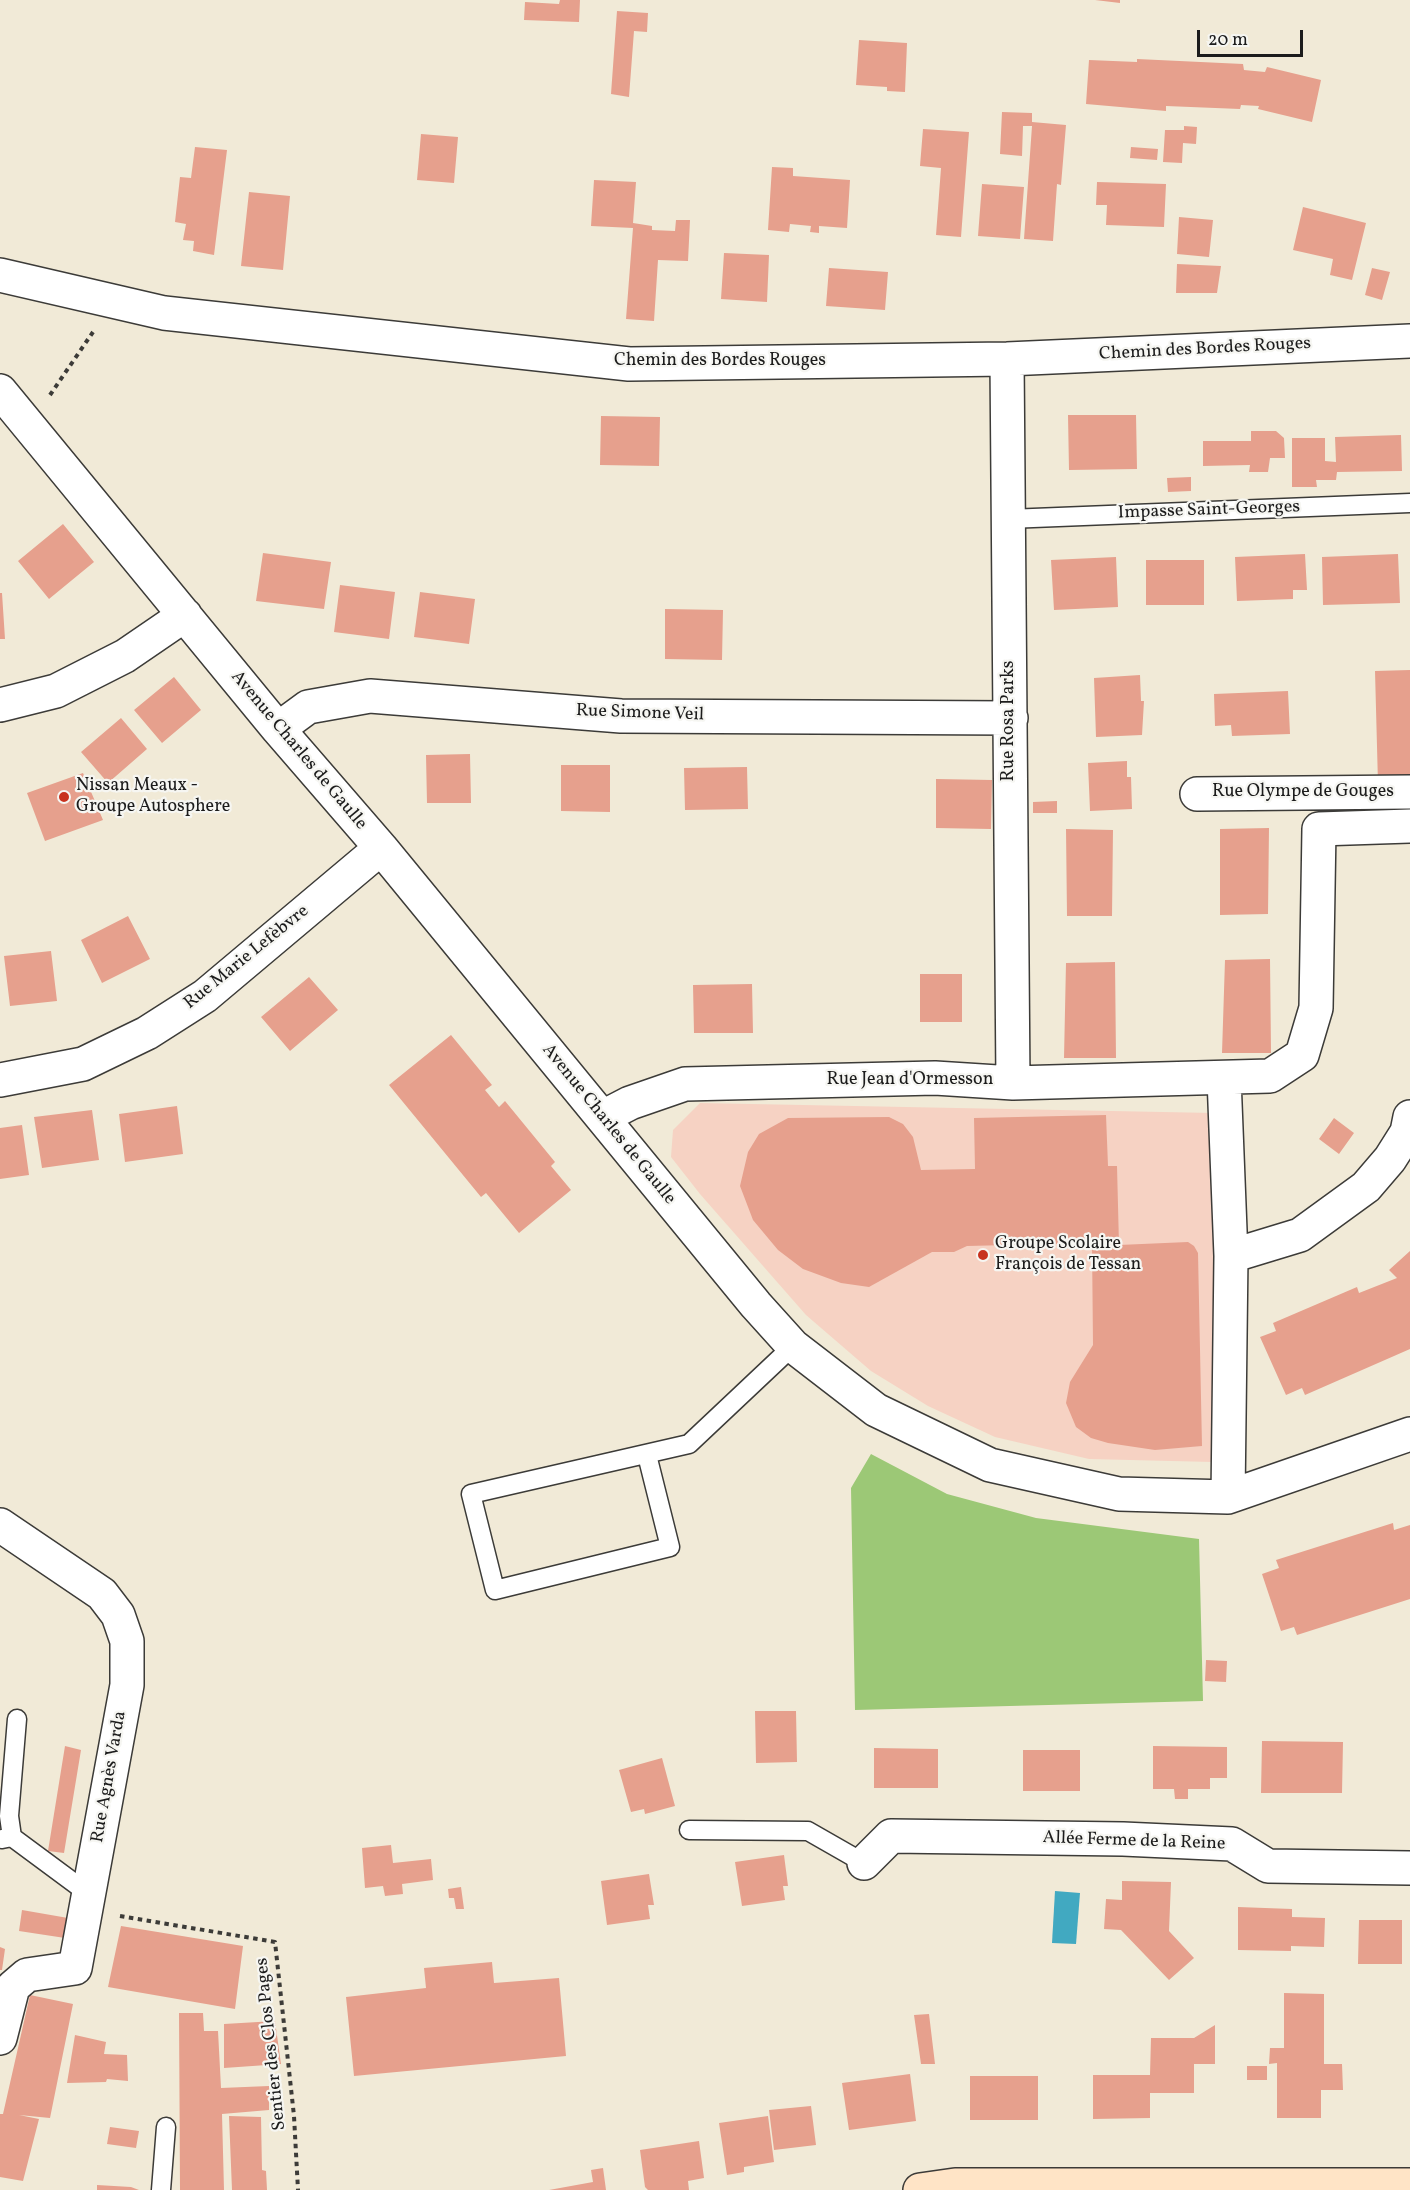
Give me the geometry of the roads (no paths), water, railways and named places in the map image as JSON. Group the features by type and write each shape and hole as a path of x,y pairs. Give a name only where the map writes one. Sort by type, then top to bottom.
{"street":[{"name":"Chemin des Bordes Rouges","path":"0,275 164,313 629,364 1007,359 1410,341"},
{"name":"Rue Rosa Parks","path":"1007,359 1013,1083"},
{"name":"Avenue Charles de Gaulle","path":"0,391 278,729 381,848 603,1117 688,1224 793,1346 876,1410 990,1465 1119,1494 1228,1497 1410,1434"},
{"path":"0,705 56,691 125,656 185,615"},
{"name":"Rue Simone Veil","path":"278,729 308,706 370,696 621,716 1011,718"},
{"name":"Rue Olympe de Gouges","path":"1197,794 1410,792"},
{"name":"Rue Olympe de Gouges","path":"1302,1055 1316,1008 1319,829 1410,826"},
{"name":"Rue Marie Lefèbvre","path":"0,1080 83,1064 147,1033 205,996 381,848"},
{"name":"Rue Jean d'Ormesson","path":"603,1117 630,1103 685,1084 936,1078 1013,1083 1270,1076 1302,1055"},
{"path":"1224,1078 1230,1256 1228,1497"},
{"path":"1230,1256 1300,1235 1366,1187 1390,1160 1407,1132 1410,1117"},
{"name":"Rue Agnès Varda","path":"0,1525 102,1594 118,1615 127,1641 127,1685 75,1968 27,1975 13,1987 0,2038"},
{"name":"Allée Ferme de la Reine","path":"864,1863 891,1836 1123,1839 1232,1844 1268,1866 1410,1868"},
{"path":"920,2190 1410,2186"}],"lane":[{"name":"Impasse Saint-Georges","path":"1008,519 1410,503"},
{"path":"647,1455 670,1547 495,1590 471,1494 689,1444 793,1346"},
{"path":"17,1719 6,1838 88,1902"},
{"path":"689,1830 808,1831 864,1863"},
{"path":"162,2190 166,2127"}],"water":[{"path":"1055,1891 1080,1893 1076,1944 1052,1943"}],"place":[{"name":"Nissan Meaux - Groupe Autosphere","path":"64,797"},
{"name":"Groupe Scolaire François de Tessan","path":"983,1255"}]}
